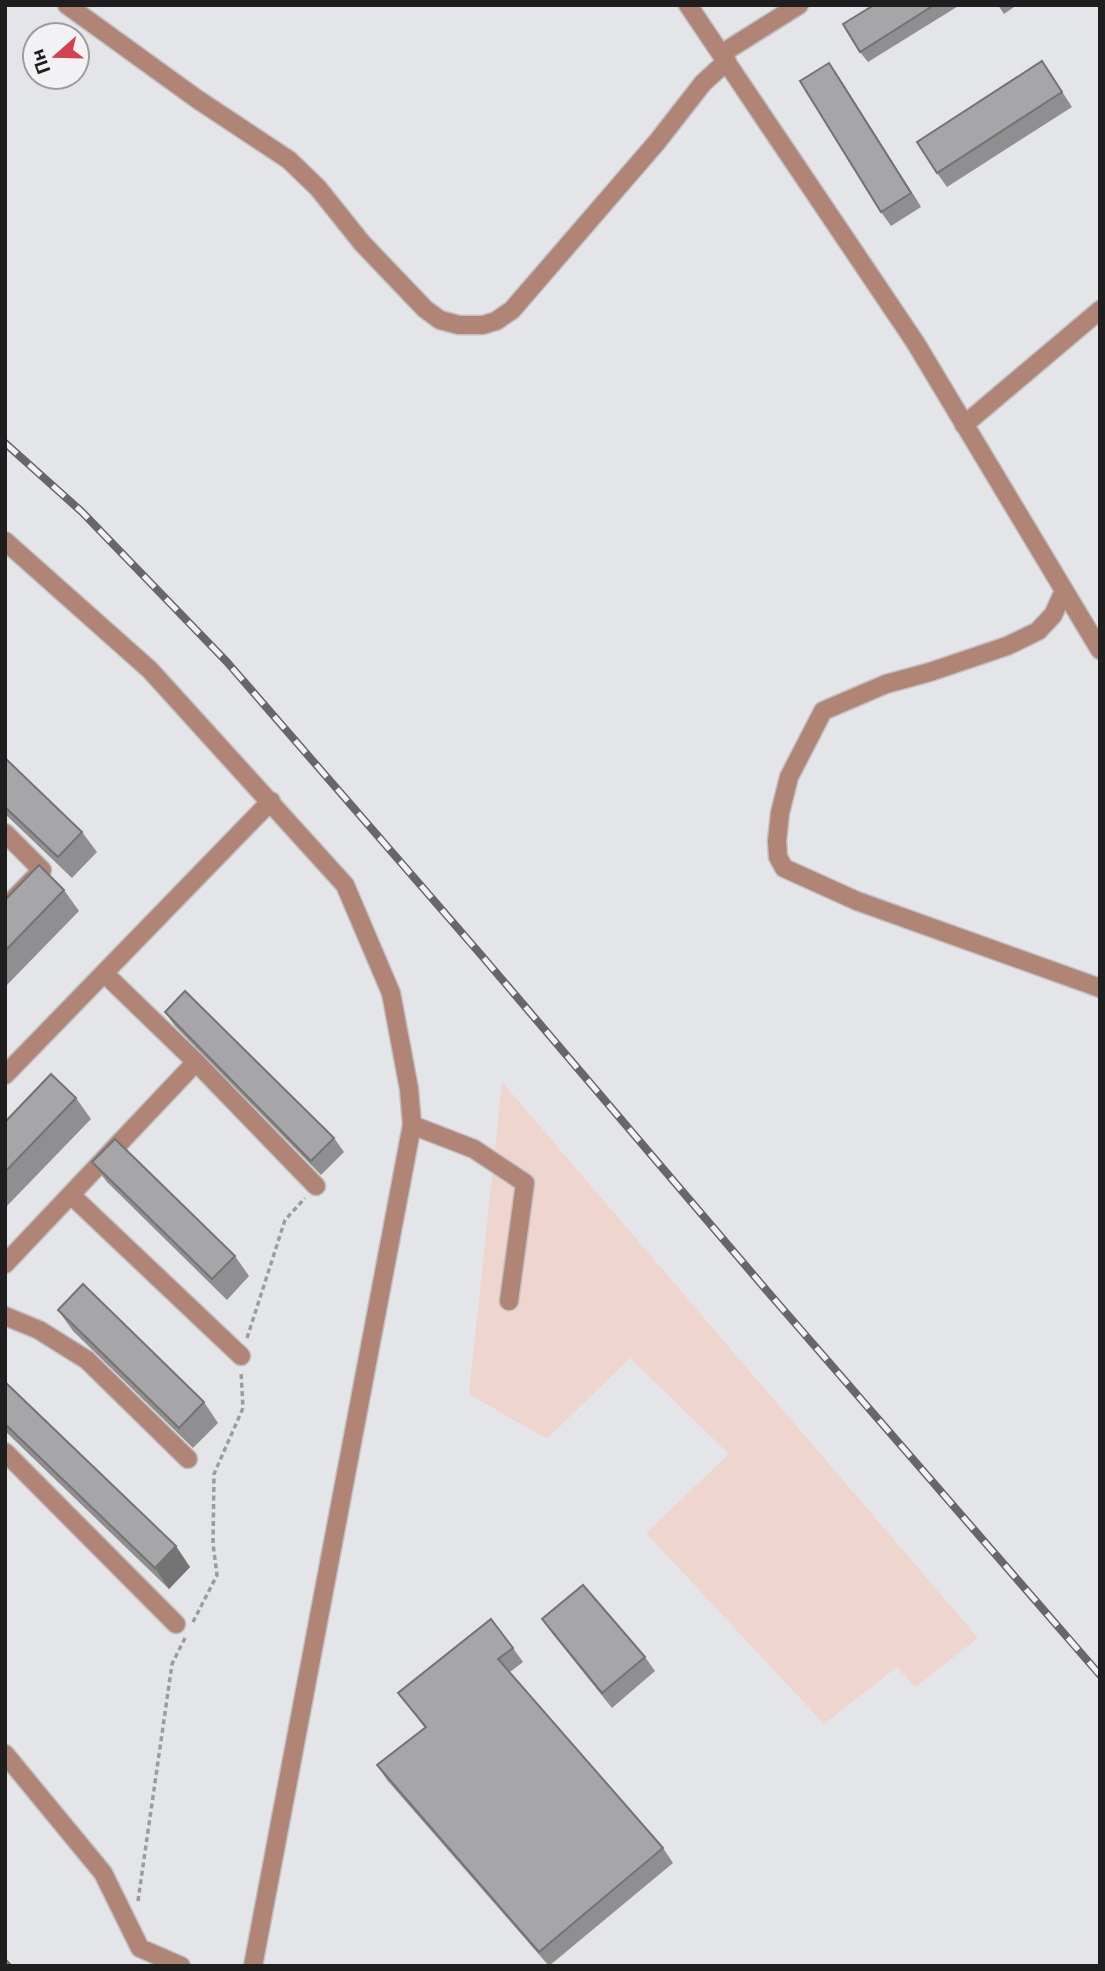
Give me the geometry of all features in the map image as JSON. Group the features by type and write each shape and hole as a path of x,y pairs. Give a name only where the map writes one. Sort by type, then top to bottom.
{"street":[{"path":"67,5 197,99 289,160 318,188 362,243 425,309 440,320 458,325 483,325 496,321 512,310 657,142 724,58 799,5"},
{"path":"688,5 907,330 1100,650"},
{"path":"964,425 1100,310"},
{"path":"5,541 150,670 345,885 391,993 409,1089 412,1125 253,1966"},
{"path":"1064,592 1053,615 1038,631 1007,646 886,684 823,711 789,777 780,813 778,857 784,868 857,901 1100,988"},
{"path":"5,1075 271,801"},
{"path":"5,832 42,870 5,908"},
{"path":"104,973 196,1062 316,1186"},
{"path":"5,1264 196,1062"},
{"path":"412,1125 474,1149 525,1183 509,1301"},
{"path":"71,1195 241,1356"},
{"path":"5,1316 39,1330 87,1360 188,1460"},
{"path":"5,1452 176,1624"},
{"path":"5,1754 103,1873 140,1948 181,1966"}],"path":[{"path":"137,1909 172,1664 217,1575 213,1544 214,1474 243,1408 241,1356 285,1220 316,1186"}],"shaded area":[{"path":"502,1082 978,1638 915,1687 897,1667 824,1724 646,1533 729,1454 630,1358 547,1439 469,1394"}],"building":[{"path":"874,5 934,5 860,52 843,24"},
{"path":"1042,61 1062,92 937,173 917,142"},
{"path":"829,63 911,193 881,212 800,81"},
{"path":"5,758 82,832 58,857 5,807"},
{"path":"39,865 64,890 5,951 5,900"},
{"path":"185,991 334,1138 311,1161 165,1012"},
{"path":"51,1074 76,1098 5,1172 5,1122"},
{"path":"115,1139 235,1256 212,1279 92,1162"},
{"path":"83,1284 204,1402 179,1428 58,1310"},
{"path":"5,1382 176,1546 155,1568 5,1424"},
{"path":"583,1585 645,1657 602,1693 542,1619"},
{"path":"491,1619 513,1648 498,1659 663,1848 539,1952 377,1765 426,1727 398,1693"}],"railway":[{"path":"5,443 82,512 227,662 1100,1675"}]}
